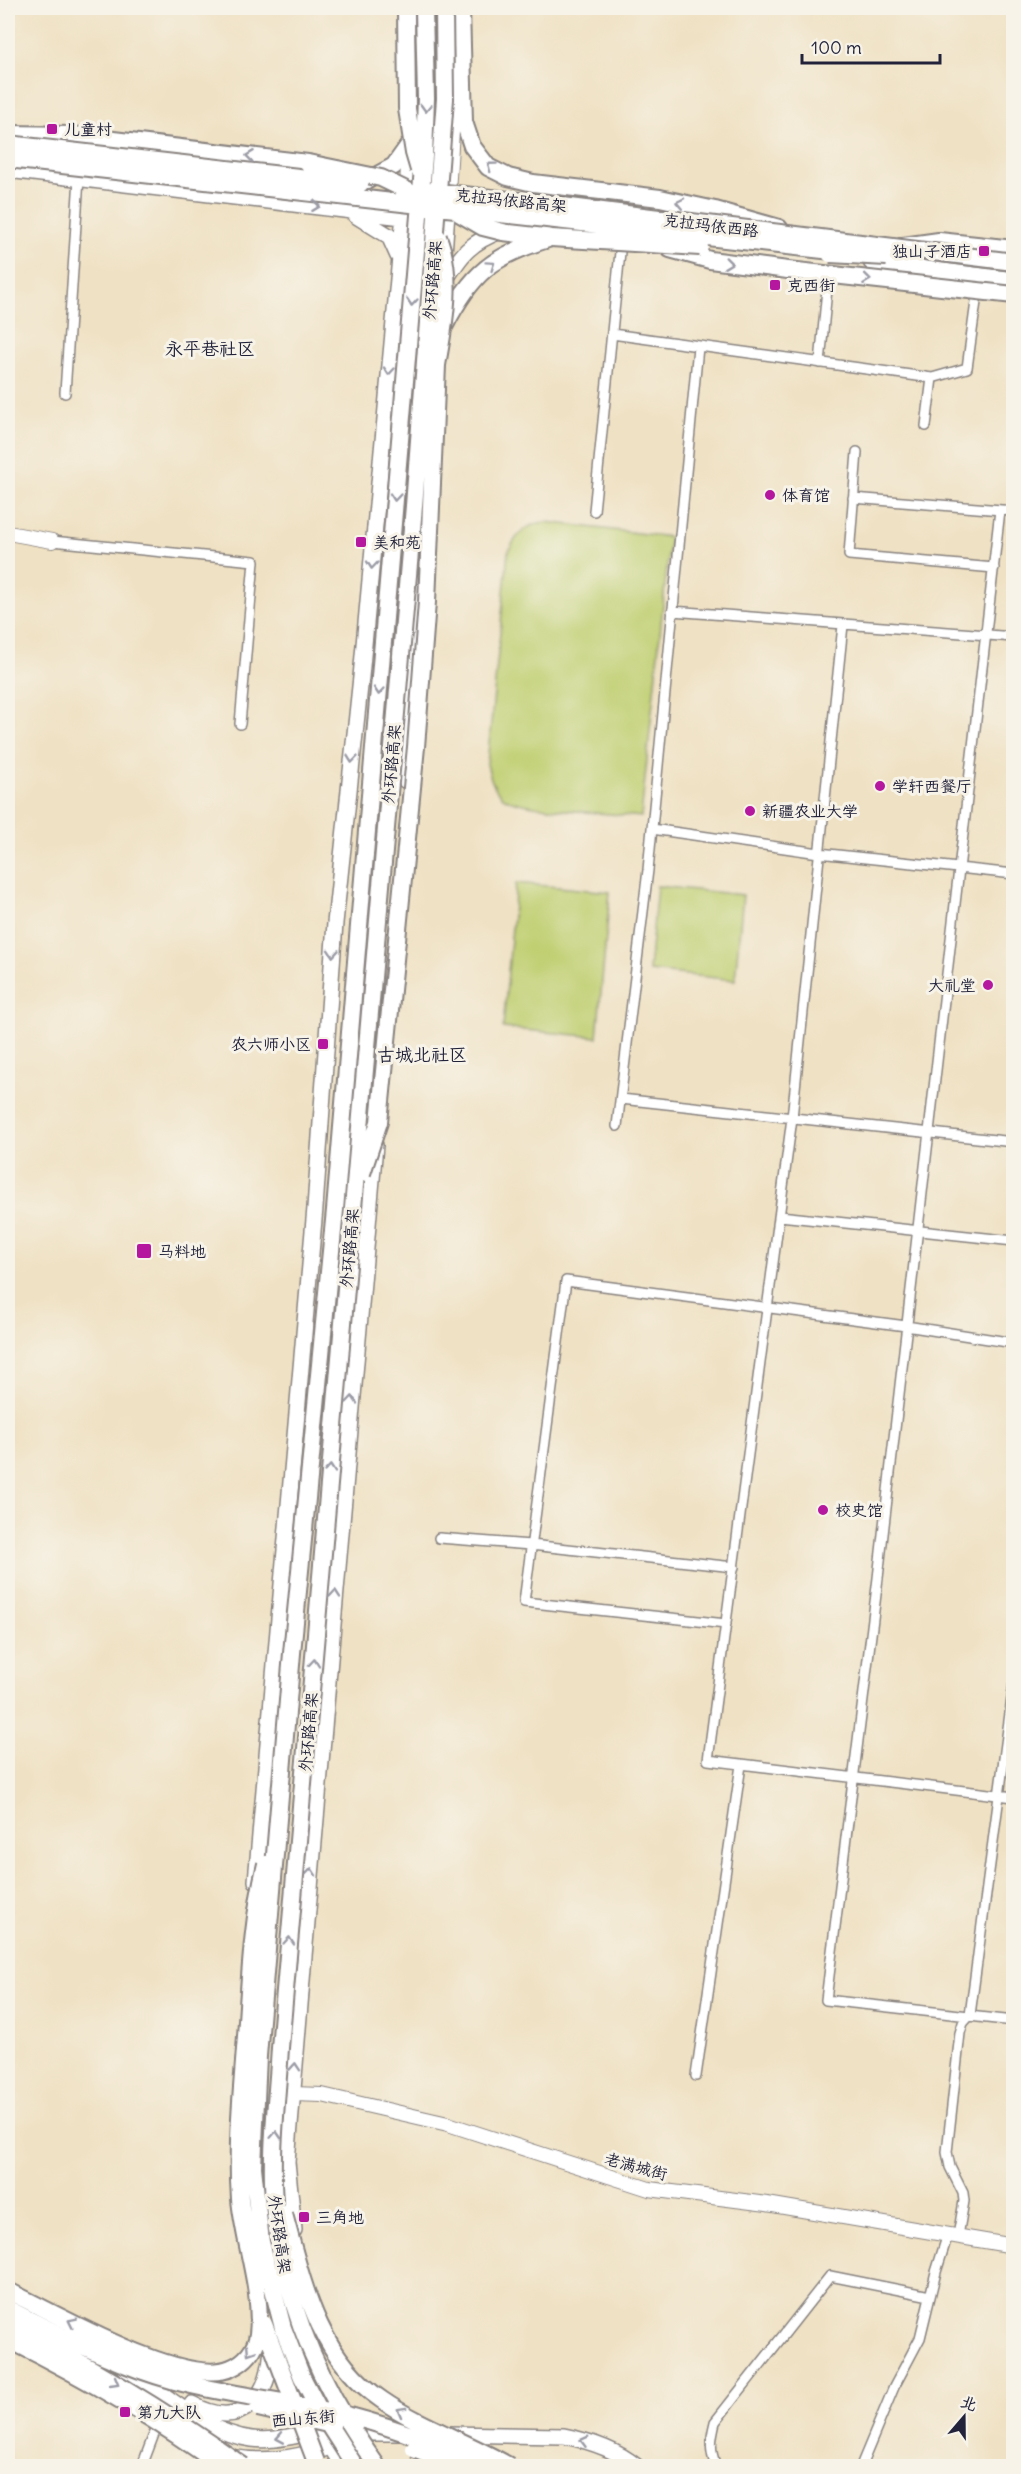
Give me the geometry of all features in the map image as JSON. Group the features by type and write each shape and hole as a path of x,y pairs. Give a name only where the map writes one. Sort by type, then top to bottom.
{"highway":[{"path":"406,8 407,109 414,153 420,171 430,187 462,216 483,227 551,238 886,253 939,241 1014,249"},
{"name":"外环路高架","path":"355,2466 321,2413 302,2377 284,2328 261,2242 253,2167 258,2056 278,1817 336,1198 424,156 426,98 424,8"},
{"name":"外环路高架","path":"377,2466 344,2418 305,2337 287,2284 274,2210 274,2176 280,2048 412,530 442,156 445,99 444,8"},
{"path":"461,8 464,122 472,146 488,166 508,177 533,183 660,198 715,210 818,238"},
{"path":"8,134 71,135 308,163 381,178 408,191 429,215 440,242 447,266 444,328 437,365 427,602 416,747 379,1122 353,1200"},
{"name":"克拉玛依路高架","path":"8,143 538,203 1014,261"},
{"path":"364,182 394,166 409,145"},
{"name":"克拉玛依路高架","path":"8,159 886,253 1014,273"},
{"path":"611,233 710,260 1014,295"},
{"path":"444,328 460,295 485,268 516,249 551,238"},
{"path":"278,1817 260,1890 256,1917 239,2145 243,2225 264,2324 318,2466"},
{"path":"274,2176 317,2323 343,2364 362,2385 383,2401 508,2466"},
{"path":"8,2290 118,2345 182,2367 215,2372 239,2364 247,2358 254,2347 259,2322 258,2301"},
{"path":"8,2307 79,2346 124,2366 174,2381 348,2416 420,2438 482,2466"},
{"path":"8,2325 54,2348 151,2403 232,2463"},
{"path":"8,2341 69,2371 232,2463"},
{"path":"174,2381 242,2404 372,2433 457,2466"}],"main road":[{"name":"克拉玛依西路","path":"8,143 448,192 886,253 1014,261"},
{"name":"克拉玛依西路","path":"8,170 404,217 665,237 1014,280"},
{"path":"343,2466 320,2432 273,2345 257,2279 246,2174 249,1961 315,1208 335,923 361,677 406,187"},
{"path":"382,2466 359,2434 322,2367 297,2265 287,2162 370,1198 406,849 406,747 448,192"},
{"path":"344,210 372,224 389,236 400,259"},
{"path":"441,286 458,260 481,238 514,226"},
{"name":"西山东街","path":"8,2307 126,2369 204,2423 230,2433 251,2439 271,2440 320,2432 359,2434"},
{"name":"西山东街","path":"8,2341 159,2421 232,2463 271,2462 296,2458 330,2447 359,2434"},
{"path":"126,2369 208,2413 227,2416 249,2408 257,2399 269,2372 273,2345"},
{"path":"359,2434 564,2436 580,2439 613,2451 636,2466"},
{"path":"232,2463 250,2466"}],"street":[{"path":"406,187 414,90 413,8"},
{"path":"448,192 456,76 454,8"},
{"path":"65,393 79,178"},
{"path":"594,511 620,252"},
{"path":"612,334 932,378 967,368 980,276"},
{"path":"819,363 827,289"},
{"path":"617,1126 652,829 698,347"},
{"path":"926,426 932,378"},
{"path":"857,452 849,555 994,568"},
{"path":"853,498 1014,511"},
{"path":"1000,510 854,1778 825,2000 1014,2021"},
{"path":"8,533 52,541 254,561 240,724"},
{"path":"672,611 1014,637"},
{"path":"843,625 792,1118 708,1760 1014,1797"},
{"path":"652,829 819,852 1014,874"},
{"path":"621,1099 1014,1142"},
{"path":"780,1216 1014,1241"},
{"path":"726,1623 524,1602 566,1281 906,1326 1014,1343"},
{"path":"439,1538 531,1545 734,1568"},
{"path":"861,2466 894,2387 920,2338 930,2296 964,2201 963,2193 950,2167 947,2152 960,2033 963,2023 970,2015 1014,1683"},
{"path":"696,2076 741,1765"},
{"name":"老满城街","path":"293,2094 322,2095 448,2124 649,2189 767,2204 1014,2246"},
{"path":"716,2466 710,2440 715,2422 830,2276 930,2296"},
{"path":"142,2466 159,2421"}],"green space":[{"path":"546,522 670,537 641,817 527,805 503,797 491,778 487,764 508,552 522,531 532,525"},
{"path":"516,883 610,892 597,1037 503,1028"},
{"path":"657,886 743,895 735,980 649,971"}],"place":[{"name":"儿童村","path":"52,129"},
{"name":"独山子酒店","path":"984,251"},
{"name":"克西街","path":"775,285"},
{"name":"体育馆","path":"770,495"},
{"name":"美和苑","path":"361,542"},
{"name":"学轩西餐厅","path":"880,786"},
{"name":"新疆农业大学","path":"750,811"},
{"name":"大礼堂","path":"988,985"},
{"name":"农六师小区","path":"323,1044"},
{"name":"马料地","path":"144,1251"},
{"name":"校史馆","path":"823,1510"},
{"name":"三角地","path":"304,2217"},
{"name":"第九大队","path":"125,2412"}],"district":[{"name":"永平巷社区","path":"210,348"},
{"name":"古城北社区","path":"422,1054"}]}
